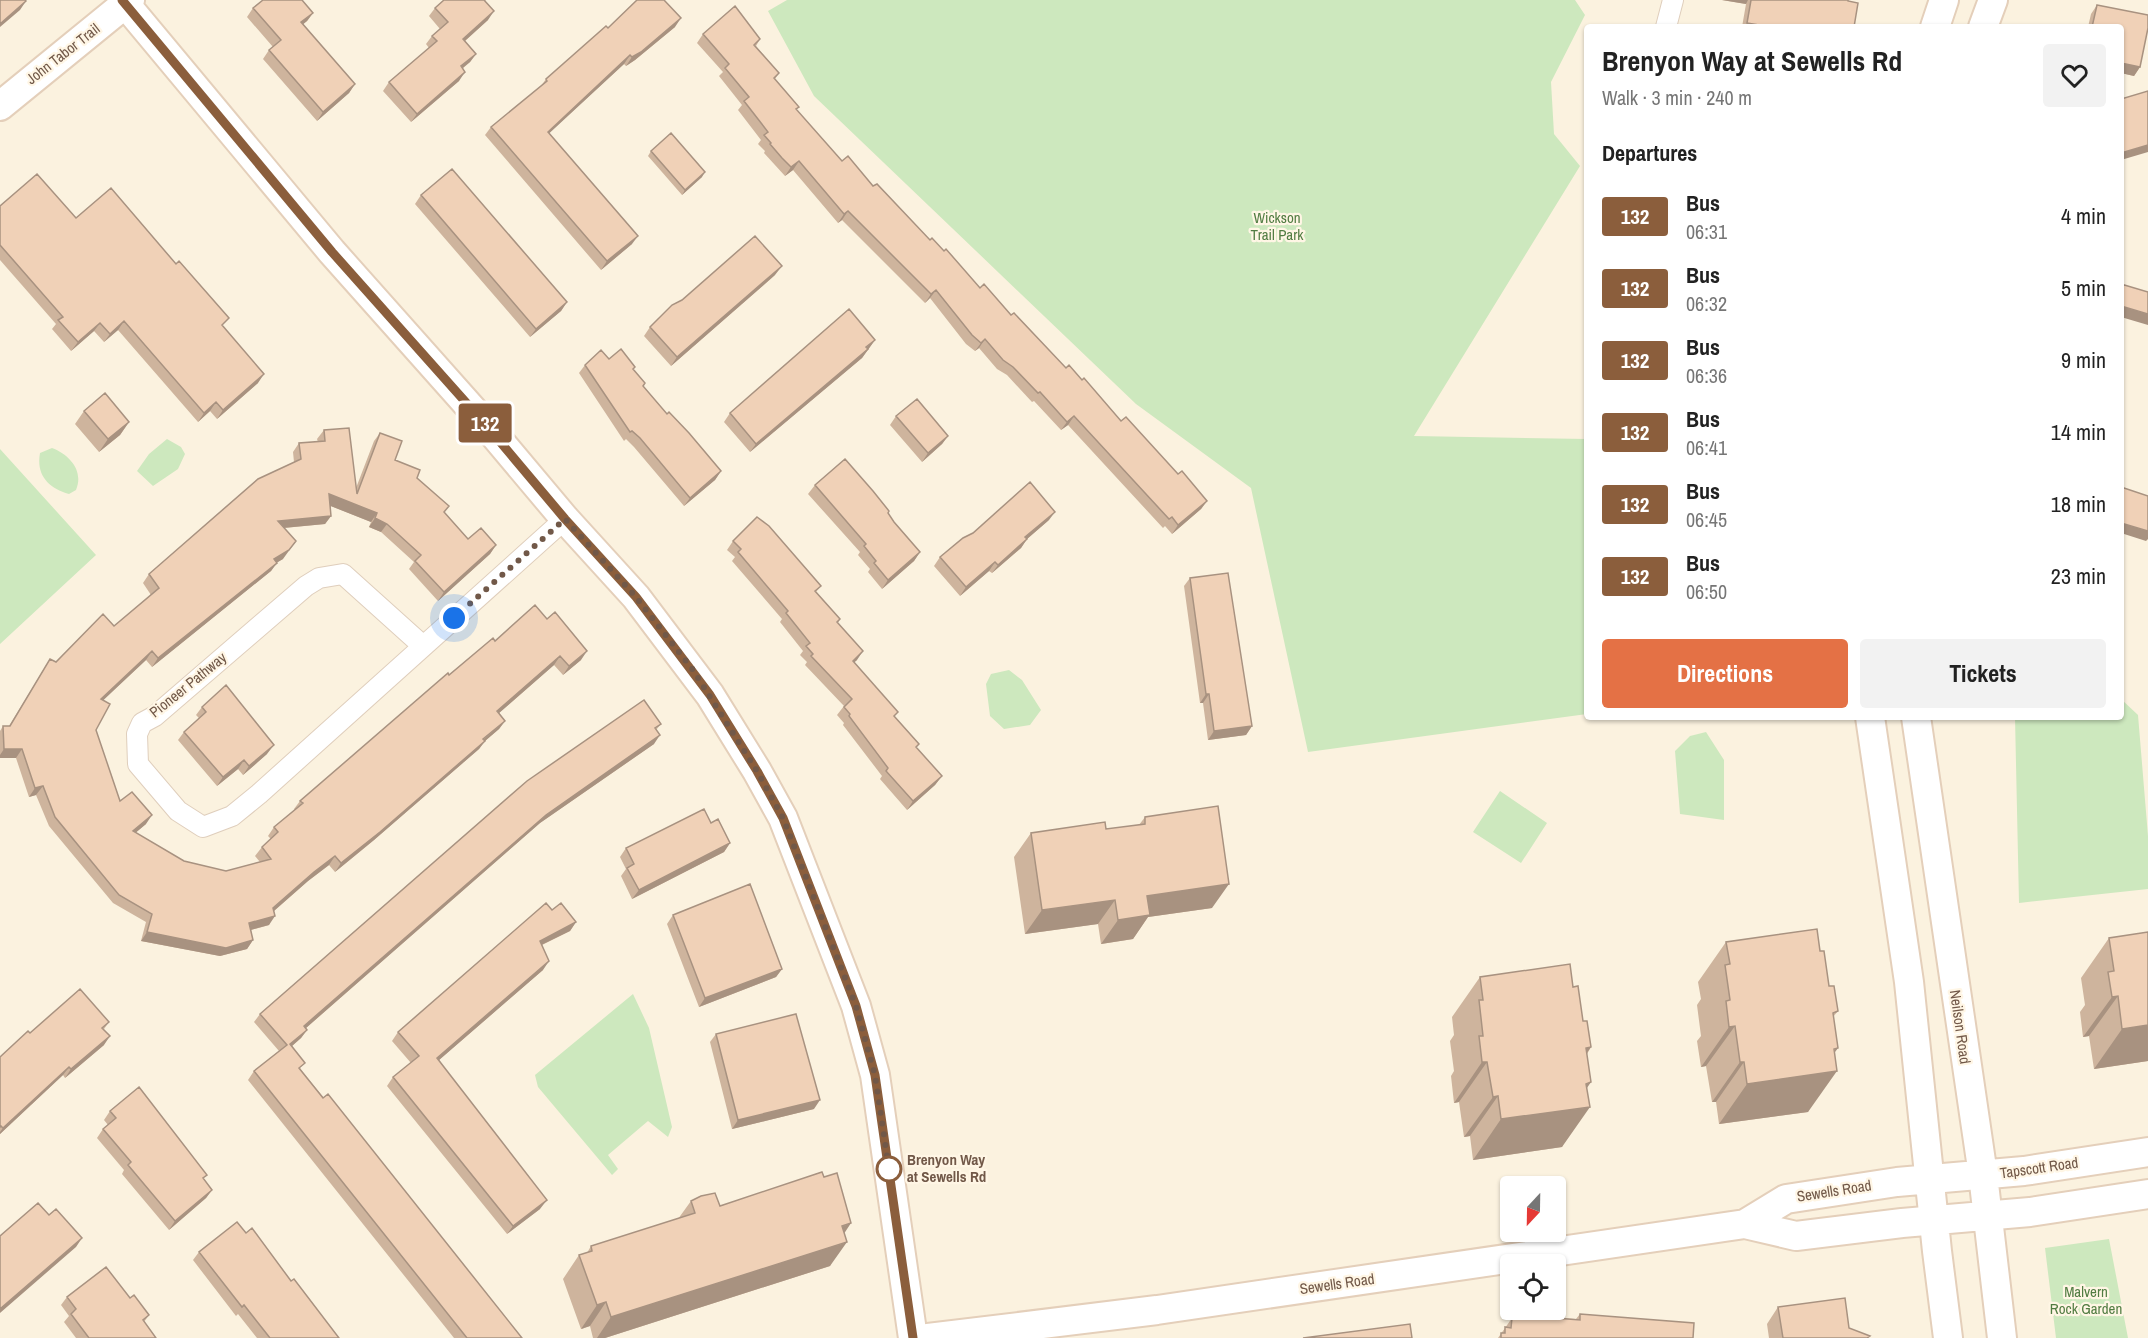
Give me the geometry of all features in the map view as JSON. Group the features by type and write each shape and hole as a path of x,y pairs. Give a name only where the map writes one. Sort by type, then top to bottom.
{"street":[{"path":"1667,24 1673,0"},
{"path":"1936,24 1944,0"},
{"path":"1984,24 1993,0"},
{"path":"126,1 332,252 636,597 693,670 757,771 783,818 856,1006 875,1075 913,1338"},
{"name":"John Tabor Trail","path":"0,106 126,1"},
{"name":"Pioneer Pathway","path":"423,646 343,574 319,578 306,586 155,716 142,723 137,734 138,764 178,811 203,827 232,816 260,794 565,519"},
{"path":"1870,720 1909,982 1948,1338"},
{"name":"Neilson Road","path":"1916,720 1952,977 1983,1175 2001,1338"},
{"path":"1909,982 1952,977"},
{"name":"Tapscott Road","path":"1930,1178 1983,1175 2148,1152"},
{"name":"Sewells Road","path":"1745,1224 1786,1199 1930,1178"},
{"path":"1934,1220 1988,1216 2148,1194"},
{"name":"Sewells Road","path":"928,1338 1157,1310 1745,1224 1796,1236 1934,1220"}],"green space":[{"name":"Wickson Trail Park","path":"787,0 1575,0 1585,15 1551,82 1554,134 1580,166 1414,436 1584,439 1584,714 1308,752 1251,488 1136,404 814,96 768,11"},
{"path":"167,439 181,447 185,454 178,469 153,486 137,471 149,454"},
{"path":"52,448 70,459 77,470 76,490 69,494 55,488 42,474 40,453"},
{"path":"0,449 96,555 0,644"},
{"path":"1009,670 1022,680 1041,710 1030,725 1004,729 990,716 986,684 991,674"},
{"path":"2124,702 2138,715 2148,836 2148,889 2019,903 2015,720 2124,720"},
{"path":"1706,732 1724,760 1724,820 1680,814 1675,751 1690,736"},
{"path":"1500,791 1547,823 1521,863 1473,832"},
{"path":"633,994 649,1028 672,1127 668,1137 648,1121 608,1155 618,1169 612,1175 538,1087 535,1075"},
{"name":"Malvern Rock Garden","path":"2109,1239 2128,1338 2056,1338 2045,1248"}],"building":[{"path":"0,0 25,0 26,1 0,24"},
{"path":"263,0 302,0 313,13 301,22 355,84 323,112 269,50 281,40 253,8"},
{"path":"444,0 484,0 494,11 463,39 476,54 461,66 465,72 417,114 389,82 437,41 432,36 448,22 435,8"},
{"path":"637,0 664,0 681,18 641,52 632,57 630,55 548,132 638,236 607,261 491,127 547,81 546,79 606,26 608,28"},
{"path":"1751,0 1848,0 1858,3 1854,24 1747,23"},
{"path":"2097,5 2148,15 2148,28 2140,67 2124,64 2124,24 2093,24"},
{"path":"735,6 760,39 754,45 779,73 774,78 799,107 796,109 842,161 848,156 873,186 877,184 930,240 932,238 944,251 946,249 980,288 984,284 1011,315 1014,313 1066,368 1069,365 1082,380 1084,378 1121,421 1126,417 1178,474 1182,471 1207,501 1178,525 1172,517 1169,519 1074,416 1067,422 1040,392 1038,393 1003,360 985,339 981,343 972,335 936,290 931,294 848,211 844,214 799,161 791,167 782,158 764,135 768,132 744,101 749,97 725,68 729,64 703,34"},
{"path":"2148,91 2148,145 2124,152 2124,98"},
{"path":"671,133 705,172 685,190 651,151"},
{"path":"452,169 567,302 536,329 421,195"},
{"path":"37,174 76,218 111,188 176,264 179,261 229,318 222,325 264,374 223,410 216,402 204,413 124,321 110,334 100,323 78,342 58,320 63,317 0,245 0,206"},
{"path":"755,236 782,266 677,357 650,327 672,305 682,300"},
{"path":"2124,285 2148,292 2148,314 2124,307"},
{"path":"849,309 875,340 866,347 868,349 756,444 730,413"},
{"path":"621,349 645,383 643,386 667,414 669,412 689,433 721,471 690,498 640,438 632,431 630,432 585,365 601,350 609,359"},
{"path":"105,393 129,422 108,439 84,411"},
{"path":"917,399 948,436 928,453 896,416"},
{"path":"349,428 357,494 380,433 402,441 395,460 420,470 417,478 449,506 444,512 468,539 481,528 496,545 444,592 415,561 421,555 387,524 375,518 377,513 329,494 331,516 278,521 296,541 289,550 274,559 277,563 158,658 152,651 101,699 110,704 96,730 120,801 132,792 152,815 133,831 184,861 226,871 271,859 262,847 278,832 274,827 303,803 300,801 448,673 449,675 493,638 495,641 535,605 547,619 555,612 587,651 569,666 560,656 497,711 505,721 483,739 485,741 380,832 341,863 335,856 314,872 273,908 275,916 249,923 253,940 226,948 147,932 152,914 119,895 55,817 43,786 35,788 22,749 4,749 3,726 10,726 50,659 56,662 103,614 114,626 159,588 149,574 258,479 301,459 299,443 325,441 324,430"},
{"path":"845,459 920,552 888,580 874,563 876,561 864,546 866,544 815,485"},
{"path":"1030,482 1055,512 1025,537 1027,539 998,565 995,562 966,587 940,557 963,538 973,533"},
{"path":"2124,488 2148,496 2148,531 2124,524"},
{"path":"757,517 769,526 821,586 815,591 840,619 837,622 863,651 853,661 898,712 894,716 919,744 916,747 942,776 913,801 886,771 888,768 849,716 850,714 844,707 852,699 811,656 813,654 806,646 810,643 786,613 788,611 738,552 741,549 733,541"},
{"path":"1228,573 1252,726 1214,731 1209,694 1206,694 1190,578"},
{"path":"226,685 274,745 249,766 244,760 223,777 184,732 206,712 202,707"},
{"path":"644,700 661,724 655,728 660,735 546,815 304,1026 307,1030 290,1044 305,1063 299,1068 323,1098 328,1094 522,1338 467,1338 254,1071 287,1045 260,1014 527,781"},
{"path":"1218,806 1229,884 1147,896 1150,915 1118,920 1115,900 1042,910 1031,833 1105,822 1106,829 1145,824 1145,817"},
{"path":"704,809 711,823 718,819 730,843 639,890 627,868 634,864 626,848"},
{"path":"750,884 782,969 705,998 673,915"},
{"path":"546,903 552,910 561,903 576,922 540,941 549,961 437,1058 547,1200 513,1226 393,1077 419,1056 398,1032"},
{"path":"1817,929 1820,951 1824,951 1829,986 1834,986 1838,1011 1833,1013 1838,1048 1834,1049 1837,1071 1747,1084 1744,1062 1740,1062 1735,1026 1729,1027 1726,1001 1730,1000 1725,965 1730,964 1726,942"},
{"path":"2148,932 2148,1025 2122,1029 2118,996 2112,997 2108,972 2114,971 2109,938"},
{"path":"1570,964 1573,987 1578,986 1583,1021 1587,1021 1591,1047 1586,1048 1591,1082 1586,1084 1590,1107 1501,1119 1498,1096 1493,1097 1487,1062 1482,1062 1479,1036 1483,1036 1479,1000 1483,1000 1480,977"},
{"path":"80,989 109,1022 102,1028 110,1036 71,1069 69,1067 3,1128 0,1127 0,1057"},
{"path":"796,1014 820,1100 738,1120 716,1034"},
{"path":"139,1087 207,1175 203,1178 212,1190 175,1221 128,1165 131,1162 103,1129 116,1118 110,1111"},
{"path":"822,1172 824,1177 837,1173 851,1223 842,1226 847,1242 611,1317 606,1302 597,1305 579,1255 592,1251 591,1246 695,1213 691,1201 701,1196 715,1193 720,1206"},
{"path":"38,1203 49,1215 56,1209 82,1238 0,1309 0,1236"},
{"path":"237,1222 246,1233 252,1228 291,1281 294,1279 339,1338 270,1338 244,1305 242,1307 199,1252"},
{"path":"106,1267 130,1298 134,1295 149,1315 143,1320 156,1338 89,1338 71,1314 76,1309 67,1297"},
{"path":"1845,1298 1849,1328 1870,1336 1867,1338 1783,1338 1778,1307"},
{"path":"1580,1314 1694,1323 1693,1338 1501,1338 1501,1333 1505,1333 1505,1327 1511,1328 1512,1320 1580,1320"},
{"path":"1410,1324 1412,1338 1303,1338"}],"bus line":[{"name":"132","path":"122,0 332,252 636,597 693,670 757,771 783,818 856,1006 875,1075 913,1338"}],"place":[{"name":"Brenyon Way at Sewells Rd","path":"889,1169"}],"route":[{"path":"454,618 565,519 636,597 710,695 783,818 856,1006 875,1075 889,1169"}]}
